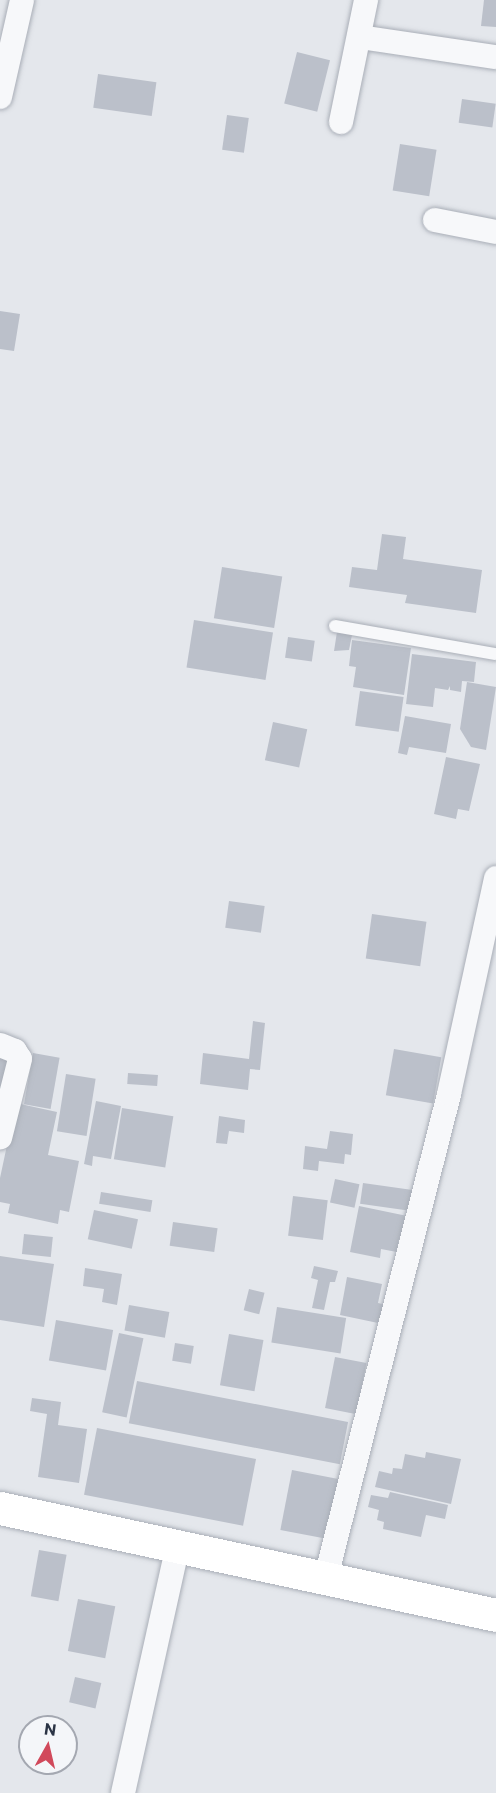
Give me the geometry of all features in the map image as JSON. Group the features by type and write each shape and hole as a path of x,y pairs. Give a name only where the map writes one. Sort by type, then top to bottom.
{"street":[{"path":"0,97 22,0"},
{"path":"341,122 366,0"},
{"path":"360,37 496,57"},
{"path":"435,220 496,232"},
{"path":"326,1577 449,1094 496,878"},
{"path":"0,1045 15,1051 20,1059 0,1138"},
{"path":"0,1508 496,1615"},
{"path":"123,1793 178,1545"}],"lane":[{"path":"335,626 496,654"}],"building":[{"path":"484,0 496,0 496,27 481,26"},
{"path":"297,52 330,60 317,112 284,103"},
{"path":"98,74 156,82 152,116 93,108"},
{"path":"462,99 496,104 492,127 459,123"},
{"path":"227,115 249,118 244,153 222,150"},
{"path":"400,144 437,150 429,196 393,190"},
{"path":"0,311 20,314 14,351 0,349"},
{"path":"382,534 406,537 403,559 482,570 476,613 405,603 407,595 349,587 352,567 377,570"},
{"path":"222,567 282,577 274,628 214,618"},
{"path":"194,620 273,633 266,680 186,667"},
{"path":"337,632 352,635 349,650 334,651"},
{"path":"288,637 315,641 312,662 285,658"},
{"path":"352,640 411,648 404,695 353,687 356,667 349,666"},
{"path":"412,654 476,662 474,682 462,681 461,692 450,690 450,686 448,690 435,688 433,707 406,704"},
{"path":"467,682 496,687 486,750 471,747 460,729"},
{"path":"360,691 404,697 399,732 355,726"},
{"path":"405,716 451,724 446,753 409,747 407,755 398,753"},
{"path":"273,722 307,729 299,767 265,760"},
{"path":"446,757 480,764 469,811 458,809 456,819 434,814"},
{"path":"229,901 265,906 261,933 225,928"},
{"path":"372,914 426,922 420,966 366,959"},
{"path":"253,1021 265,1023 260,1070 250,1069 248,1090 200,1084 203,1053 249,1059"},
{"path":"394,1049 441,1057 433,1104 386,1095"},
{"path":"33,1053 60,1058 51,1109 24,1104"},
{"path":"0,1055 16,1059 0,1103"},
{"path":"128,1073 158,1075 157,1086 127,1084"},
{"path":"66,1074 96,1079 87,1136 57,1131"},
{"path":"96,1101 121,1106 111,1159 93,1156 92,1166 84,1164"},
{"path":"16,1103 57,1112 48,1155 79,1161 69,1212 60,1210 58,1224 8,1213 10,1204 0,1202 0,1178"},
{"path":"122,1108 173,1116 165,1167 114,1159"},
{"path":"219,1116 245,1120 244,1133 229,1131 227,1144 216,1143"},
{"path":"330,1131 353,1134 351,1155 345,1154 344,1164 319,1161 318,1171 303,1169 305,1146 327,1149"},
{"path":"335,1179 359,1184 354,1208 330,1202"},
{"path":"363,1183 413,1190 410,1211 360,1204"},
{"path":"101,1192 152,1200 150,1212 99,1204"},
{"path":"293,1196 328,1200 323,1240 288,1236"},
{"path":"359,1206 412,1217 407,1241 399,1239 397,1252 381,1249 380,1258 350,1252"},
{"path":"94,1210 138,1219 132,1249 88,1239"},
{"path":"173,1222 218,1228 214,1252 170,1246"},
{"path":"24,1234 53,1237 51,1257 22,1254"},
{"path":"0,1256 54,1264 44,1327 0,1320"},
{"path":"314,1266 338,1271 335,1282 330,1282 324,1310 312,1308 318,1280 311,1278"},
{"path":"85,1268 122,1274 117,1305 102,1302 104,1289 83,1286"},
{"path":"347,1277 382,1284 378,1303 387,1305 378,1323 340,1315"},
{"path":"249,1289 265,1293 259,1314 244,1310"},
{"path":"129,1305 169,1312 165,1338 124,1331"},
{"path":"277,1307 346,1318 341,1354 271,1343"},
{"path":"56,1320 113,1330 106,1370 49,1360"},
{"path":"119,1333 143,1338 127,1417 102,1412"},
{"path":"229,1334 263,1340 254,1391 220,1385"},
{"path":"175,1343 194,1346 191,1364 172,1361"},
{"path":"335,1357 366,1363 356,1414 325,1408"},
{"path":"137,1381 348,1422 340,1464 129,1423"},
{"path":"32,1398 61,1402 58,1425 87,1429 79,1483 38,1477 47,1414 30,1411"},
{"path":"97,1428 256,1459 243,1526 84,1495"},
{"path":"426,1452 461,1459 451,1504 375,1487 379,1471 392,1474 393,1468 402,1469 405,1454 425,1458"},
{"path":"292,1470 342,1480 330,1540 280,1530"},
{"path":"390,1492 448,1505 445,1519 426,1515 421,1537 383,1529 384,1522 377,1520 379,1510 368,1507 371,1495 388,1498"},
{"path":"39,1550 67,1555 58,1601 31,1596"},
{"path":"78,1599 115,1606 105,1658 68,1651"},
{"path":"75,1677 101,1683 95,1708 69,1702"}]}
